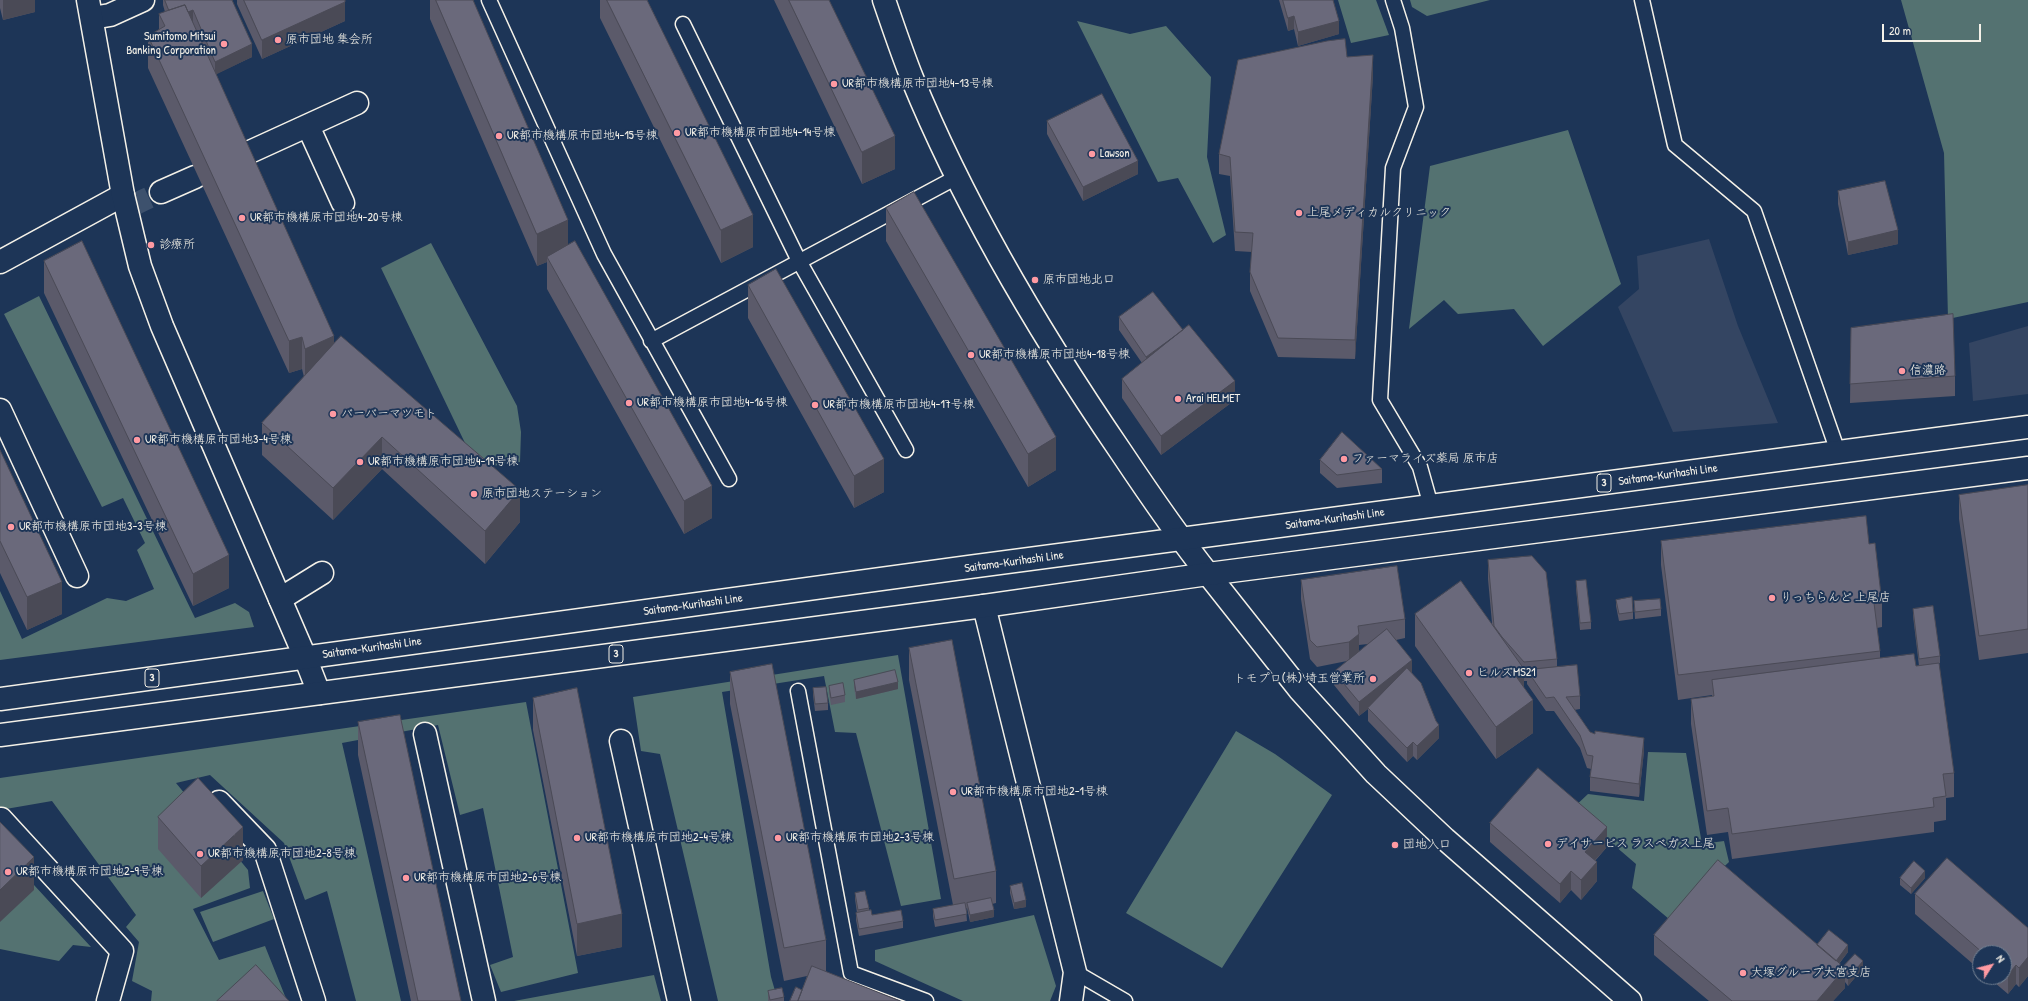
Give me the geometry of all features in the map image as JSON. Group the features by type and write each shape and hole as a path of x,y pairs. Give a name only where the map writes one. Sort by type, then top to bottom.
{"street":[{"path":"143,0 110,15 90,9 126,204 140,266 162,326 305,657 319,693"},
{"path":"884,0 912,78 957,177 1012,279 1088,404 1181,540 1300,689 1376,774 1445,839 1630,1001"},
{"path":"241,156 357,103"},
{"path":"308,126 343,203"},
{"path":"161,192 195,177"},
{"path":"0,262 126,204"},
{"path":"0,410 77,576"},
{"name":"Saitama-Kurihashi Line","path":"0,700 305,657 2028,426"},
{"name":"3","path":"0,735 984,606 1208,574 2028,468"},
{"path":"280,599 322,573"},
{"path":"984,606 1075,972 1070,1001"},
{"path":"425,734 484,1001"},
{"path":"621,741 679,1001"},
{"path":"208,791 265,850 314,1001"},
{"path":"1,819 122,951 108,1001"}],"lane":[{"path":"488,0 604,254 729,479"},
{"path":"1393,0 1402,28 1416,107 1393,168 1380,400 1420,467 1431,506"},
{"path":"1642,0 1675,145 1754,211 1838,452"},
{"path":"683,24 799,261 906,450"},
{"path":"651,341 957,177"},
{"path":"798,690 851,973 926,1001"},
{"path":"1075,972 1125,1001"}],"shaded area":[{"path":"1709,239 1738,326 1778,423 1673,432 1618,307 1639,289 1637,256"},
{"path":"2028,326 2028,394 1973,401 1969,343"}],"green space":[{"path":"1338,0 1376,0 1389,35 1351,43"},
{"path":"1410,0 1490,0 1427,16 1412,7"},
{"path":"1901,0 2028,0 2028,302 1948,319 1944,153"},
{"path":"1077,21 1130,34 1166,26 1211,77 1207,157 1226,235 1213,243 1178,178 1158,182"},
{"path":"1568,130 1621,284 1543,346 1514,309 1458,314 1444,300 1409,329 1430,166"},
{"path":"431,243 517,406 521,432 520,462 492,466 465,443 381,268"},
{"path":"39,296 195,618 235,603 249,612 254,627 0,660 0,591 22,639 107,598 126,601 154,589 137,550 145,543 123,498 102,507 4,314"},
{"path":"898,655 941,899 901,906 856,733 835,732 824,676 722,692 771,977 778,1001 718,1001 660,754 641,751 633,697"},
{"path":"526,702 578,973 501,992 490,965 513,957 483,808 460,815 438,725 342,743 401,1001 356,1001 327,891 305,900 284,843 210,775 176,783 248,870 250,888 193,909 219,960 265,946 287,1001 151,1001 152,991 132,981 139,942 126,927 136,915 52,801 0,810 0,778"},
{"path":"1236,731 1275,754 1332,795 1222,968 1126,913"},
{"path":"1648,752 1686,753 1702,844 1724,841 1729,862 1669,919 1632,888 1636,864 1572,809 1588,794 1644,801"},
{"path":"0,848 91,947 73,945 59,961 0,949"},
{"path":"263,891 274,919 213,942 200,912"},
{"path":"1034,915 1056,986 1050,1001 963,1001 875,961 875,950"},
{"path":"654,975 661,1001 514,1001"}],"building":[{"name":"Sumitomo Mitsui Banking Corporation","path":"165,0 232,0 252,44 215,62 193,10 188,12 185,5 169,10"},
{"path":"244,0 345,0 345,2 262,40"},
{"path":"436,0 473,0 568,220 537,234"},
{"path":"607,0 647,0 753,215 721,230"},
{"path":"789,0 829,0 895,136 862,152"},
{"path":"1283,0 1333,0 1339,21 1298,32 1294,16 1288,18"},
{"name":"UR都市機構原市団地4-20号棟","path":"185,5 334,336 305,349 302,337 289,341 148,36 165,26 159,14"},
{"name":"上尾メディカルクリニック","path":"1345,39 1347,57 1373,55 1355,340 1278,338 1250,272 1253,233 1235,232 1230,157 1219,154 1238,60 1327,41"},
{"name":"Lawson","path":"1102,94 1138,161 1083,187 1047,121"},
{"path":"1885,181 1898,230 1848,242 1838,191"},
{"path":"914,192 1056,437 1028,454 886,208"},
{"name":"UR都市機構原市団地3-4号棟","path":"82,241 229,555 193,574 44,261"},
{"path":"575,241 712,486 684,501 547,257"},
{"path":"776,269 884,459 854,476 748,285"},
{"path":"1153,292 1183,330 1146,357 1119,317"},
{"name":"信濃路","path":"1953,314 1955,376 1850,384 1851,328"},
{"name":"Arai HELMET","path":"1189,325 1235,381 1161,436 1122,379"},
{"path":"341,336 520,490 485,531 382,437 333,488 262,423"},
{"path":"1342,432 1382,469 1337,475 1320,460"},
{"path":"0,450 62,582 27,597 0,541"},
{"path":"2028,485 2028,629 1979,636 1959,495"},
{"name":"りっちらんど 上尾店","path":"1866,516 1869,544 1875,543 1882,603 1874,603 1880,651 1678,675 1661,541"},
{"path":"1532,556 1546,572 1557,659 1524,662 1494,626 1488,560"},
{"path":"1397,566 1405,619 1358,626 1359,634 1349,642 1317,647 1310,640 1301,580"},
{"path":"1586,580 1591,622 1580,623 1576,581"},
{"path":"1461,581 1524,669 1515,675 1533,700 1496,727 1415,614"},
{"path":"1632,597 1633,612 1619,614 1616,600"},
{"path":"1660,599 1661,609 1635,612 1634,601"},
{"path":"1933,606 1940,656 1919,659 1913,609"},
{"name":"トモプロ(株) 埼玉営業所","path":"1387,629 1412,660 1359,702 1334,672"},
{"name":"UR都市機構原市団地2-1号棟","path":"952,640 996,871 954,879 909,648"},
{"path":"1914,654 1916,666 1939,663 1954,773 1943,774 1946,796 1933,798 1934,807 1732,834 1728,808 1707,811 1691,699 1714,696 1712,680"},
{"name":"UR都市機構原市団地2-3号棟","path":"772,664 826,940 784,948 730,672"},
{"path":"1577,665 1580,696 1566,697 1590,732 1595,734 1595,731 1644,738 1639,784 1590,777 1593,756 1587,755 1580,735 1554,697 1546,698 1527,670"},
{"path":"1407,668 1421,683 1439,725 1417,746 1413,742 1407,748 1368,708"},
{"path":"895,670 898,682 856,692 854,680"},
{"path":"843,683 845,695 831,698 829,686"},
{"path":"826,687 828,703 815,704 813,688"},
{"name":"UR都市機構原市団地2-4号棟","path":"577,688 622,914 577,924 533,698"},
{"name":"UR都市機構原市団地2-6号棟","path":"400,715 461,1001 418,1001 358,722"},
{"name":"デイサービス ラスベガス上尾","path":"1538,768 1607,827 1585,852 1597,862 1581,880 1571,871 1560,884 1490,823"},
{"path":"198,778 243,827 201,866 158,817"},
{"path":"0,822 34,857 0,890"},
{"path":"1947,858 2028,928 2028,957 2019,968 2016,965 2012,970 2012,945 1974,945 1915,894"},
{"path":"1718,860 1845,968 1817,1001 1732,1001 1654,935"},
{"path":"1914,861 1925,871 1911,888 1900,878"},
{"path":"1022,883 1026,900 1014,903 1010,886"},
{"path":"865,891 869,908 858,910 855,893"},
{"path":"991,898 994,910 970,915 967,903"},
{"path":"965,903 967,914 935,920 933,909"},
{"path":"871,910 872,915 901,910 903,921 859,929 856,913"},
{"path":"1829,930 1848,945 1836,961 1817,945"},
{"path":"1855,954 1863,961 1848,979 1845,976 1845,968 1843,967"},
{"path":"256,965 289,1001 217,1001"},
{"path":"812,966 900,1001 798,1001"},
{"path":"796,987 802,990 798,1001 790,1001"},
{"path":"782,988 784,997 770,1000 768,991"}],"tunnel":[{"path":"129,207 161,192"}],"place":[{"name":"原市団地 集会所","path":"278,40"},
{"name":"Sumitomo Mitsui Banking Corporation","path":"224,44"},
{"name":"UR都市機構原市団地4-13号棟","path":"834,84"},
{"name":"UR都市機構原市団地4-14号棟","path":"677,133"},
{"name":"UR都市機構原市団地4-15号棟","path":"499,136"},
{"name":"Lawson","path":"1092,154"},
{"name":"上尾メディカルクリニック","path":"1299,213"},
{"name":"UR都市機構原市団地4-20号棟","path":"242,218"},
{"name":"診療所","path":"151,245"},
{"name":"原市団地北口","path":"1035,280"},
{"name":"UR都市機構原市団地4-18号棟","path":"971,355"},
{"name":"信濃路","path":"1902,371"},
{"name":"Arai HELMET","path":"1178,399"},
{"name":"UR都市機構原市団地4-16号棟","path":"629,403"},
{"name":"UR都市機構原市団地4-17号棟","path":"815,405"},
{"name":"バーバーマツモト","path":"333,414"},
{"name":"UR都市機構原市団地3-4号棟","path":"137,440"},
{"name":"ファーマライズ薬局 原市店","path":"1344,459"},
{"name":"UR都市機構原市団地4-19号棟","path":"360,462"},
{"name":"原市団地ステーション","path":"474,494"},
{"name":"UR都市機構原市団地3-3号棟","path":"11,527"},
{"name":"りっちらんど 上尾店","path":"1772,598"},
{"name":"ヒルズMS21","path":"1469,673"},
{"name":"トモプロ(株) 埼玉営業所","path":"1373,679"},
{"name":"UR都市機構原市団地2-1号棟","path":"953,792"},
{"name":"UR都市機構原市団地2-4号棟","path":"577,838"},
{"name":"UR都市機構原市団地2-3号棟","path":"778,838"},
{"name":"デイサービス ラスベガス上尾","path":"1548,844"},
{"name":"団地入口","path":"1395,845"},
{"name":"UR都市機構原市団地2-8号棟","path":"200,854"},
{"name":"UR都市機構原市団地2-9号棟","path":"8,872"},
{"name":"UR都市機構原市団地2-6号棟","path":"406,878"},
{"name":"大塚グループ大宮支店","path":"1743,973"}]}
